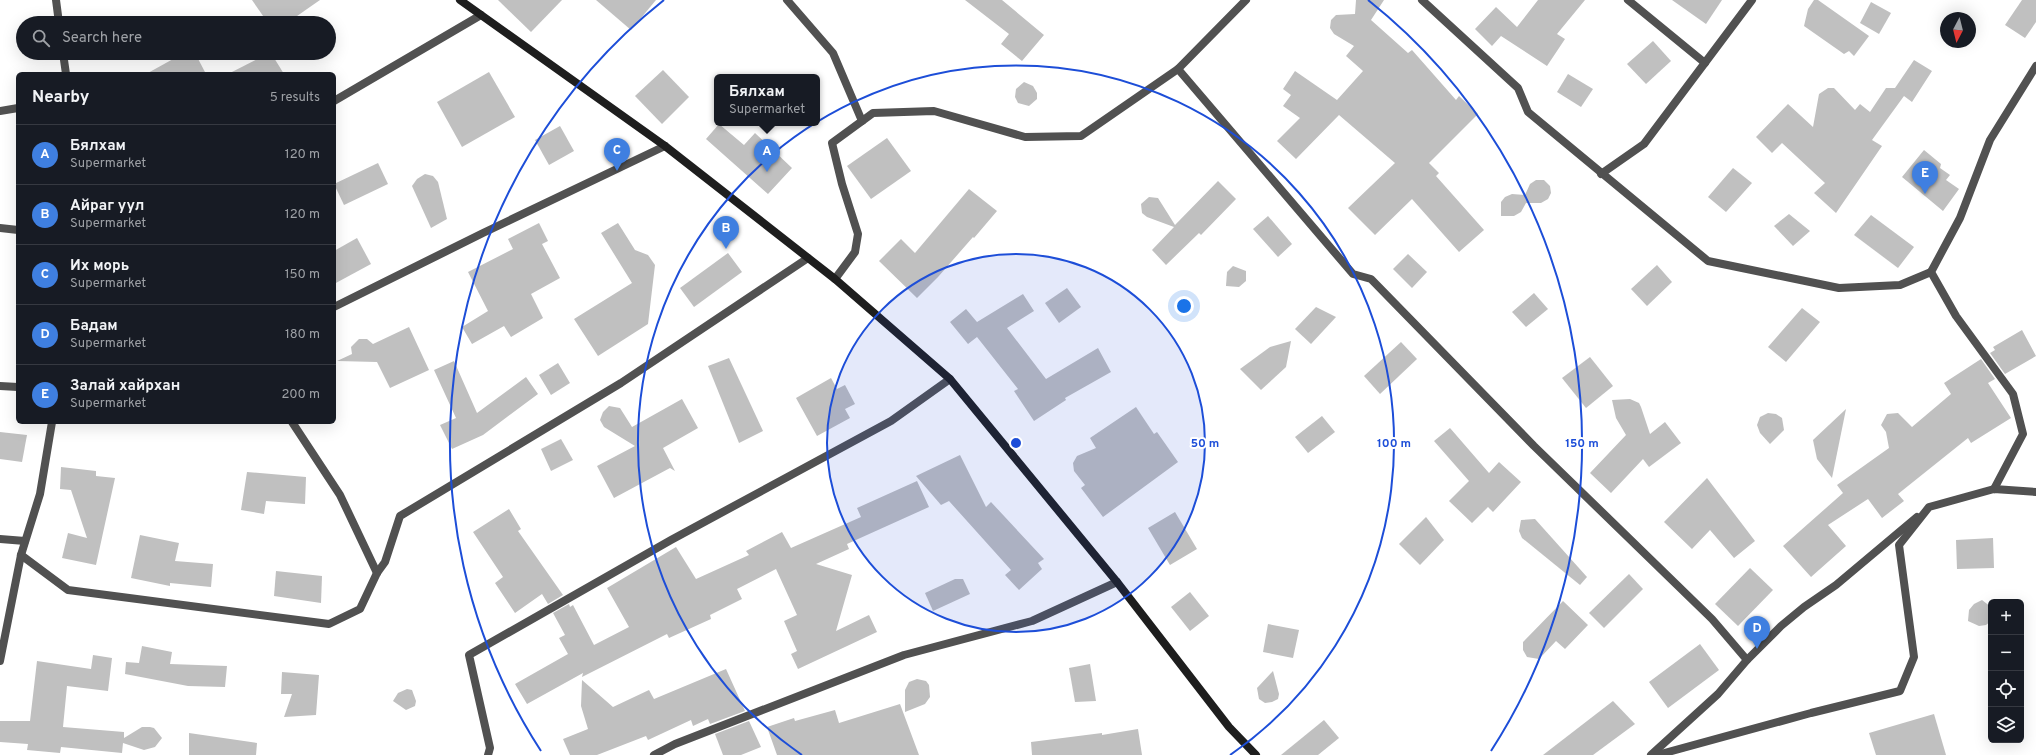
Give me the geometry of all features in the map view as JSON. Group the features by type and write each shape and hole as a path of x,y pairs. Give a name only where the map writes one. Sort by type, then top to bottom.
{"main road":[{"path":"460,0 665,146 835,279 950,379 1117,582 1229,727 1256,755"}],"street":[{"path":"56,0 58,16"},
{"path":"787,0 833,53 862,121"},
{"path":"835,279 855,252 858,234 842,184 832,143 873,113 934,111 1025,137 1081,136 1178,69 1246,0"},
{"path":"1422,0 1518,88 1528,112 1708,261 1839,288 1900,285 1931,272 1960,218 1990,140 2036,66"},
{"path":"1628,0 1705,63"},
{"path":"1602,174 1644,144 1752,0"},
{"path":"336,100 481,15"},
{"path":"64,60 66,72"},
{"path":"1178,69 1353,274 1371,279 1534,446 1712,619 1747,660"},
{"path":"0,111 16,108"},
{"path":"336,307 483,233 665,146"},
{"path":"0,228 16,230"},
{"path":"20,555 68,590 329,624 360,609 377,573 385,562 400,516 621,383 808,258"},
{"path":"1931,272 1956,316 2013,394 2023,434 1994,489"},
{"path":"488,755 490,748 469,654 671,540 891,421 950,379"},
{"path":"0,386 16,387"},
{"path":"0,660 20,555 40,494 52,424"},
{"path":"293,424 340,495 377,573"},
{"path":"1651,755 1718,694 1747,660 1781,626 1804,607 1836,585 1930,507 1994,489 2036,492"},
{"path":"1657,755 1811,713 1900,691 1914,657 1899,545 1930,507"},
{"path":"0,538 25,541"},
{"path":"654,755 675,744 904,655 1032,621 1117,582"}],"building":[{"path":"252,0 320,0 297,16 263,16"},
{"path":"498,0 562,0 531,32"},
{"path":"596,0 656,0 631,30"},
{"path":"965,0 1002,0 1044,35 1022,61 1001,44 1009,34"},
{"path":"1356,0 1384,0 1371,20 1408,53 1412,50 1456,100 1459,96 1478,114 1429,163 1439,173 1436,176 1484,230 1459,252 1412,199 1375,235 1348,208 1395,163 1339,115 1296,159 1277,141 1300,118 1283,106 1291,95 1283,89 1295,71 1337,100 1363,71 1346,56 1354,46 1334,34 1330,28 1331,20 1336,15 1355,14"},
{"path":"1538,0 1585,0 1557,34 1565,39 1547,66 1501,36 1492,46 1475,29 1496,7 1517,27"},
{"path":"1672,0 1722,0 1706,24"},
{"path":"1814,0 1818,0 1869,36 1854,56 1849,51 1844,54 1804,26 1808,9"},
{"path":"2022,0 2036,0 2036,22 2025,38 2005,25"},
{"path":"1871,2 1891,13 1879,34 1860,23"},
{"path":"1653,41 1671,61 1646,84 1627,64"},
{"path":"171,60 199,60 205,72 150,72"},
{"path":"255,60 275,60 283,72 232,72"},
{"path":"1914,60 1932,71 1912,102 1904,96 1872,140 1882,146 1836,213 1814,193 1825,183 1782,143 1772,153 1756,137 1788,104 1813,127 1819,94 1828,88 1834,88 1855,110 1860,104 1870,112 1886,88 1895,88"},
{"path":"663,70 689,97 662,124 635,96"},
{"path":"489,72 515,117 462,147 437,102"},
{"path":"1568,74 1593,89 1581,107 1557,92"},
{"path":"1024,82 1033,86 1037,93 1037,99 1029,106 1018,103 1015,97 1016,89"},
{"path":"560,126 574,151 549,165 535,140"},
{"path":"717,126 721,126 744,145 755,133 792,168 768,194 706,139"},
{"path":"887,138 911,171 871,199 847,166"},
{"path":"1924,150 1941,164 1940,168 1950,175 1946,180 1959,189 1943,211 1902,177"},
{"path":"378,163 388,184 344,205 336,188 336,183"},
{"path":"1733,168 1752,183 1726,212 1708,197"},
{"path":"425,174 433,176 438,182 447,219 431,228 412,186 417,179"},
{"path":"1536,180 1544,180 1550,186 1551,193 1548,199 1541,203 1526,203 1521,212 1514,216 1501,216 1501,202 1505,197 1512,194 1525,195 1530,184"},
{"path":"1218,181 1236,199 1201,235 1199,233 1166,265 1152,250 1174,227 1147,217 1142,213 1141,204 1149,197 1158,198 1175,225"},
{"path":"969,189 997,211 974,238 973,237 938,277 917,298 879,261 901,239 915,253"},
{"path":"1789,214 1810,231 1793,246 1774,226"},
{"path":"1871,215 1914,247 1898,268 1854,235"},
{"path":"1268,216 1292,244 1278,257 1253,229"},
{"path":"539,223 548,241 542,244 560,278 531,294 543,318 511,337 504,326 472,344 462,327 488,311 468,272 513,249 508,239"},
{"path":"618,223 635,250 648,255 655,265 648,324 598,356 574,319 632,283 601,233"},
{"path":"357,238 371,264 336,283 336,250"},
{"path":"728,253 742,272 694,307 680,288"},
{"path":"1408,254 1427,272 1412,288 1393,269"},
{"path":"1657,265 1672,282 1647,306 1631,289"},
{"path":"1233,266 1246,271 1246,281 1239,287 1226,286 1227,272"},
{"path":"1067,288 1081,307 1059,323 1045,303"},
{"path":"1534,293 1548,309 1526,327 1512,312"},
{"path":"1023,294 1034,311 1007,328 1046,379 1098,348 1111,372 1065,398 1066,400 1034,421 1014,391 1018,389 977,337 968,344 950,322 966,309 977,322"},
{"path":"1316,307 1336,317 1311,344 1295,329"},
{"path":"1802,308 1820,322 1786,362 1768,347"},
{"path":"409,327 429,370 390,388 377,362 337,361 352,354 351,347 359,339 367,339 373,344"},
{"path":"2022,330 2036,356 2005,374 1990,353 1995,350 1993,347"},
{"path":"1291,341 1286,367 1261,390 1240,369 1270,347"},
{"path":"1401,342 1417,359 1380,394 1364,376"},
{"path":"1590,357 1613,386 1586,408 1562,378"},
{"path":"729,358 763,431 739,443 708,366"},
{"path":"1981,359 1995,379 1988,383 2011,418 1971,443 1968,438 1898,494 1904,501 1882,518 1868,499 1828,525 1846,546 1811,577 1783,546 1843,493 1837,485 1889,448 1886,432 1881,425 1887,414 1898,413 1912,427 1951,394 1944,383"},
{"path":"454,361 477,413 526,377 538,394 483,435 452,449 440,425 456,418 434,370"},
{"path":"558,363 570,383 551,395 539,375"},
{"path":"831,378 837,389 845,385 855,404 845,409 850,418 817,436 796,398"},
{"path":"682,399 698,428 663,448 675,471 670,468 614,498 597,466 635,446 604,427 600,420 603,412 609,406 620,408 632,427"},
{"path":"1630,399 1639,403 1650,434 1665,422 1681,443 1649,467 1643,459 1611,493 1590,473 1626,435 1616,418 1612,400"},
{"path":"1136,407 1154,434 1157,432 1178,462 1103,517 1081,488 1085,485 1074,471 1073,463 1077,456 1096,448 1090,438"},
{"path":"1846,409 1832,478 1817,459 1813,440"},
{"path":"1768,413 1776,414 1782,418 1784,430 1770,444 1760,433 1757,425 1760,417"},
{"path":"1322,416 1335,432 1308,453 1295,437"},
{"path":"1450,428 1489,473 1499,462 1521,482 1493,512 1488,507 1472,523 1449,501 1469,481 1434,441"},
{"path":"0,432 27,435 22,462 0,459"},
{"path":"561,439 573,460 551,471 541,449"},
{"path":"960,455 986,507 991,502 1044,559 1038,563 1042,569 1019,590 1005,575 1011,570 949,501 941,505 916,476"},
{"path":"61,467 96,471 96,476 115,478 96,565 62,558 68,533 87,538 71,490 60,489"},
{"path":"247,472 306,477 305,504 266,501 264,514 241,510"},
{"path":"1707,478 1755,541 1734,558 1710,530 1692,549 1664,522"},
{"path":"917,481 929,507 847,544 849,549 816,564 852,575 836,631 869,615 877,632 798,669 791,654 797,651 784,621 797,615 776,569 737,589 742,599 710,615 711,619 669,638 667,634 582,677 583,673 527,704 515,684 568,654 559,638 565,635 553,613 569,604 570,607 573,605 594,645 629,627 607,588 676,547 696,579 749,555 746,551 782,532 791,548 861,517 857,508"},
{"path":"509,509 521,529 518,531 563,595 548,604 542,594 515,613 495,583 503,577 473,532"},
{"path":"1175,512 1197,549 1170,565 1148,528"},
{"path":"1426,517 1444,540 1420,565 1399,544"},
{"path":"1535,519 1587,577 1580,585 1522,538 1519,531 1521,520"},
{"path":"140,535 179,543 175,561 213,564 211,587 170,583 170,586 131,578"},
{"path":"1993,538 1994,568 1957,569 1956,540"},
{"path":"1750,568 1773,590 1738,626 1715,604"},
{"path":"276,571 322,576 321,603 274,596"},
{"path":"1629,574 1643,589 1604,628 1589,613"},
{"path":"955,579 963,579 970,594 933,611 925,593"},
{"path":"1190,592 1209,616 1190,631 1171,607"},
{"path":"1982,600 1988,605 1988,623 1986,625 1979,626 1968,621 1969,610 1974,604"},
{"path":"1563,601 1588,625 1565,649 1556,641 1539,659 1527,657 1523,650 1523,642"},
{"path":"1268,624 1299,630 1293,658 1263,652"},
{"path":"1700,644 1719,670 1668,708 1649,682"},
{"path":"142,646 172,652 170,664 227,666 225,687 188,686 125,674 126,662 139,663"},
{"path":"93,655 112,658 108,691 67,686 63,727 124,732 124,738 142,727 150,727 154,728 162,738 155,747 144,750 123,743 122,753 61,747 60,753 27,750 28,744 0,742 0,721 30,721 37,661 91,669"},
{"path":"1090,664 1096,701 1075,702 1069,668"},
{"path":"726,669 745,711 710,724 708,719 693,726 691,720 648,740 646,736 597,755 570,755 563,739 588,729 581,706 582,680 613,707 649,690 654,699"},
{"path":"1273,671 1279,694 1278,699 1265,703 1259,699 1257,688"},
{"path":"282,672 319,675 316,715 284,717 292,694 281,694"},
{"path":"917,679 926,681 929,685 930,697 925,704 905,712 905,690 909,682"},
{"path":"407,689 412,690 416,701 415,706 406,710 393,701 398,693"},
{"path":"1613,701 1635,724 1593,755 1543,755"},
{"path":"900,704 919,755 777,755 767,727 794,718 795,721 835,710 839,723"},
{"path":"1934,714 1946,755 1876,755 1869,733"},
{"path":"1324,720 1339,738 1318,755 1281,755"},
{"path":"749,721 761,747 741,755 723,755 715,734"},
{"path":"1138,729 1142,755 1032,755 1031,742 1102,733 1102,735"},
{"path":"189,733 257,743 256,755 189,755"}],"place":[{"name":"Их морь","path":"617,171"},
{"name":"Бялхам","path":"767,172"},
{"name":"Залай хайрхан","path":"1925,194"},
{"name":"Айраг уул","path":"726,249"},
{"name":"Бадам","path":"1757,649"}]}
